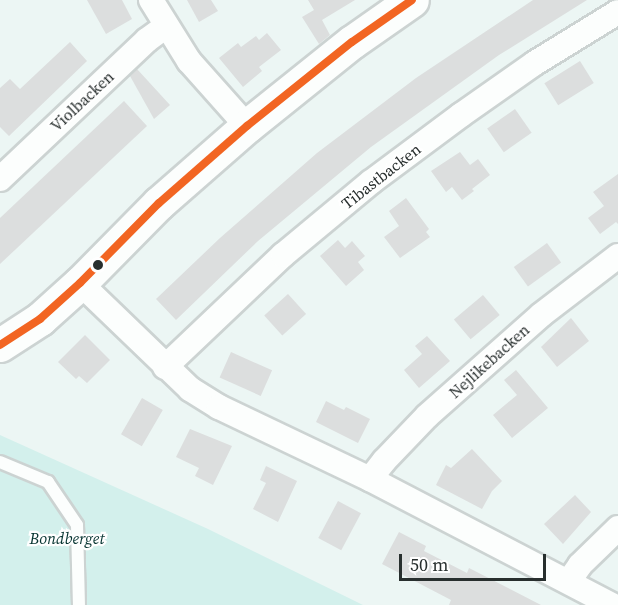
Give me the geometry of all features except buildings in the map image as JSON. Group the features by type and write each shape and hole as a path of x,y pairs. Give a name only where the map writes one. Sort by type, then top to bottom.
{"street":[{"path":"152,0 189,61 247,126"},
{"path":"0,345 40,320 159,203 247,126 396,5"},
{"name":"Tibastbacken","path":"165,367 283,255 370,182 507,83 618,12"},
{"name":"Violbacken","path":"0,179 147,40 166,26"},
{"name":"Nejlikebacken","path":"370,479 427,416 541,315 618,256"},
{"path":"80,283 165,367 190,389 219,407 370,479 612,605"},
{"path":"569,581 580,565 618,528"}],"lane":[{"path":"0,462 48,482 77,525 80,605"}],"green space":[{"name":"Bondberget","path":"0,435 208,529 363,605 0,605"}],"transit line":[{"path":"0,345 40,319 80,283 159,203 247,126 352,42 412,0"}]}
